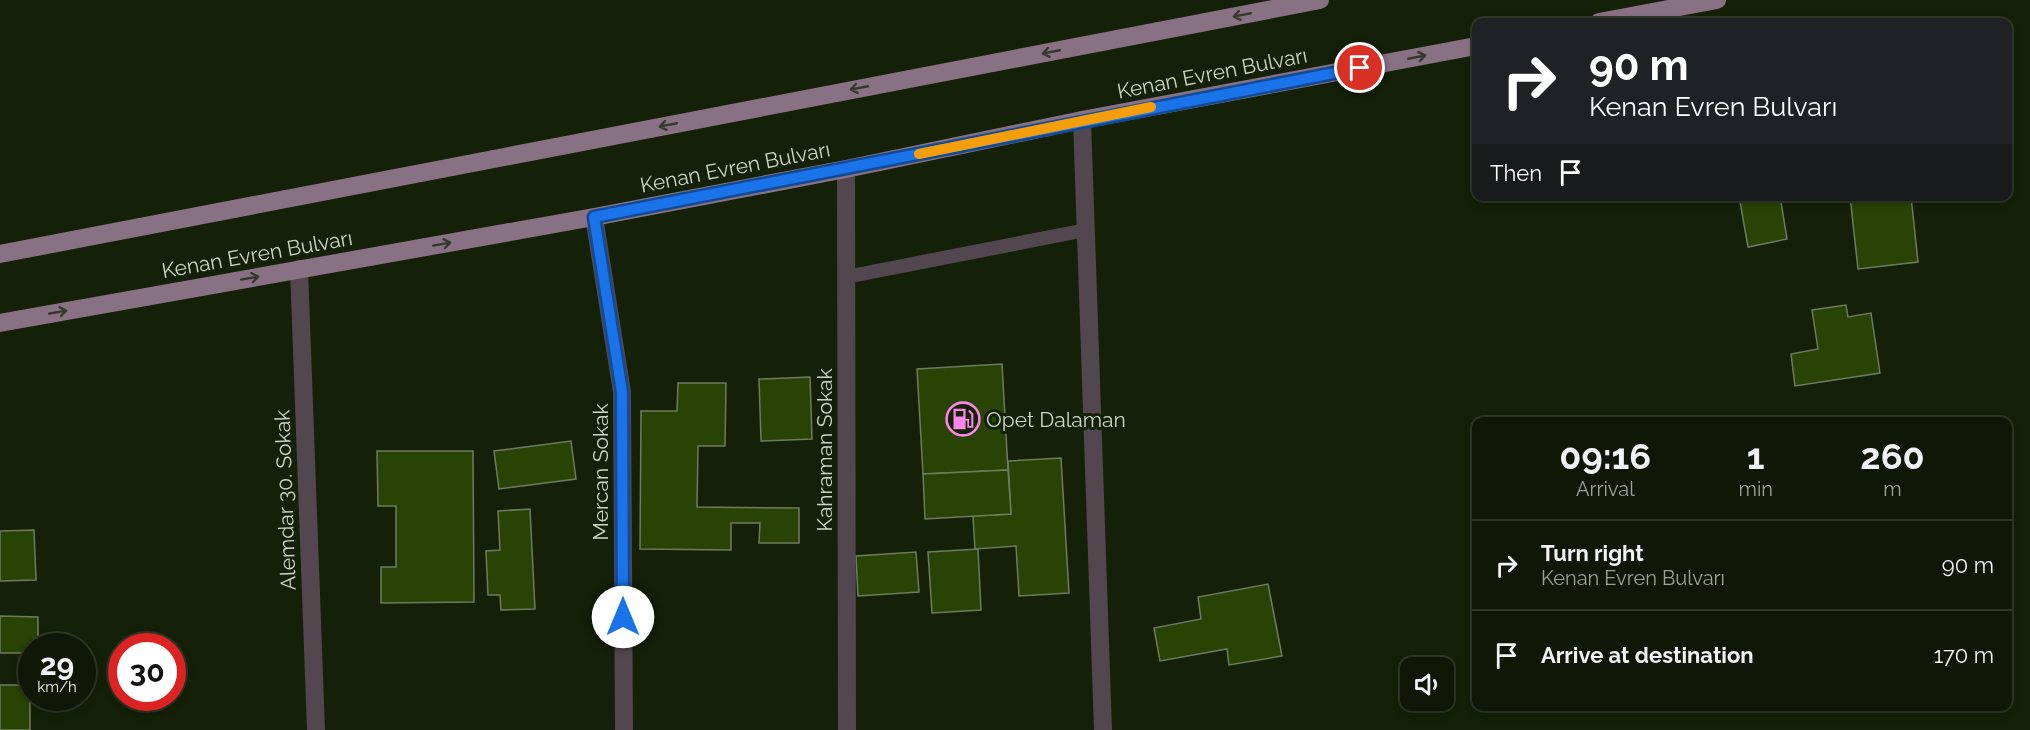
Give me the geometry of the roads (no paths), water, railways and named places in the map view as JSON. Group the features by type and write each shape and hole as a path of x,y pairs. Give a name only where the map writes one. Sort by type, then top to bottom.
{"main road":[{"path":"0,254 1320,0"},
{"path":"1620,18 1717,0"},
{"name":"Kenan Evren Bulvarı","path":"0,322 594,217 846,169 1082,120 1472,47"}],"street":[{"path":"1082,120 1103,730"},
{"name":"Kahraman Sokak","path":"846,169 847,730"},
{"name":"Mercan Sokak","path":"594,217 622,392 624,730"},
{"name":"Alemdar 30. Sokak","path":"299,269 316,730"}],"lane":[{"path":"846,277 1086,230"}],"place":[{"name":"Opet Dalaman","path":"963,419"}]}
